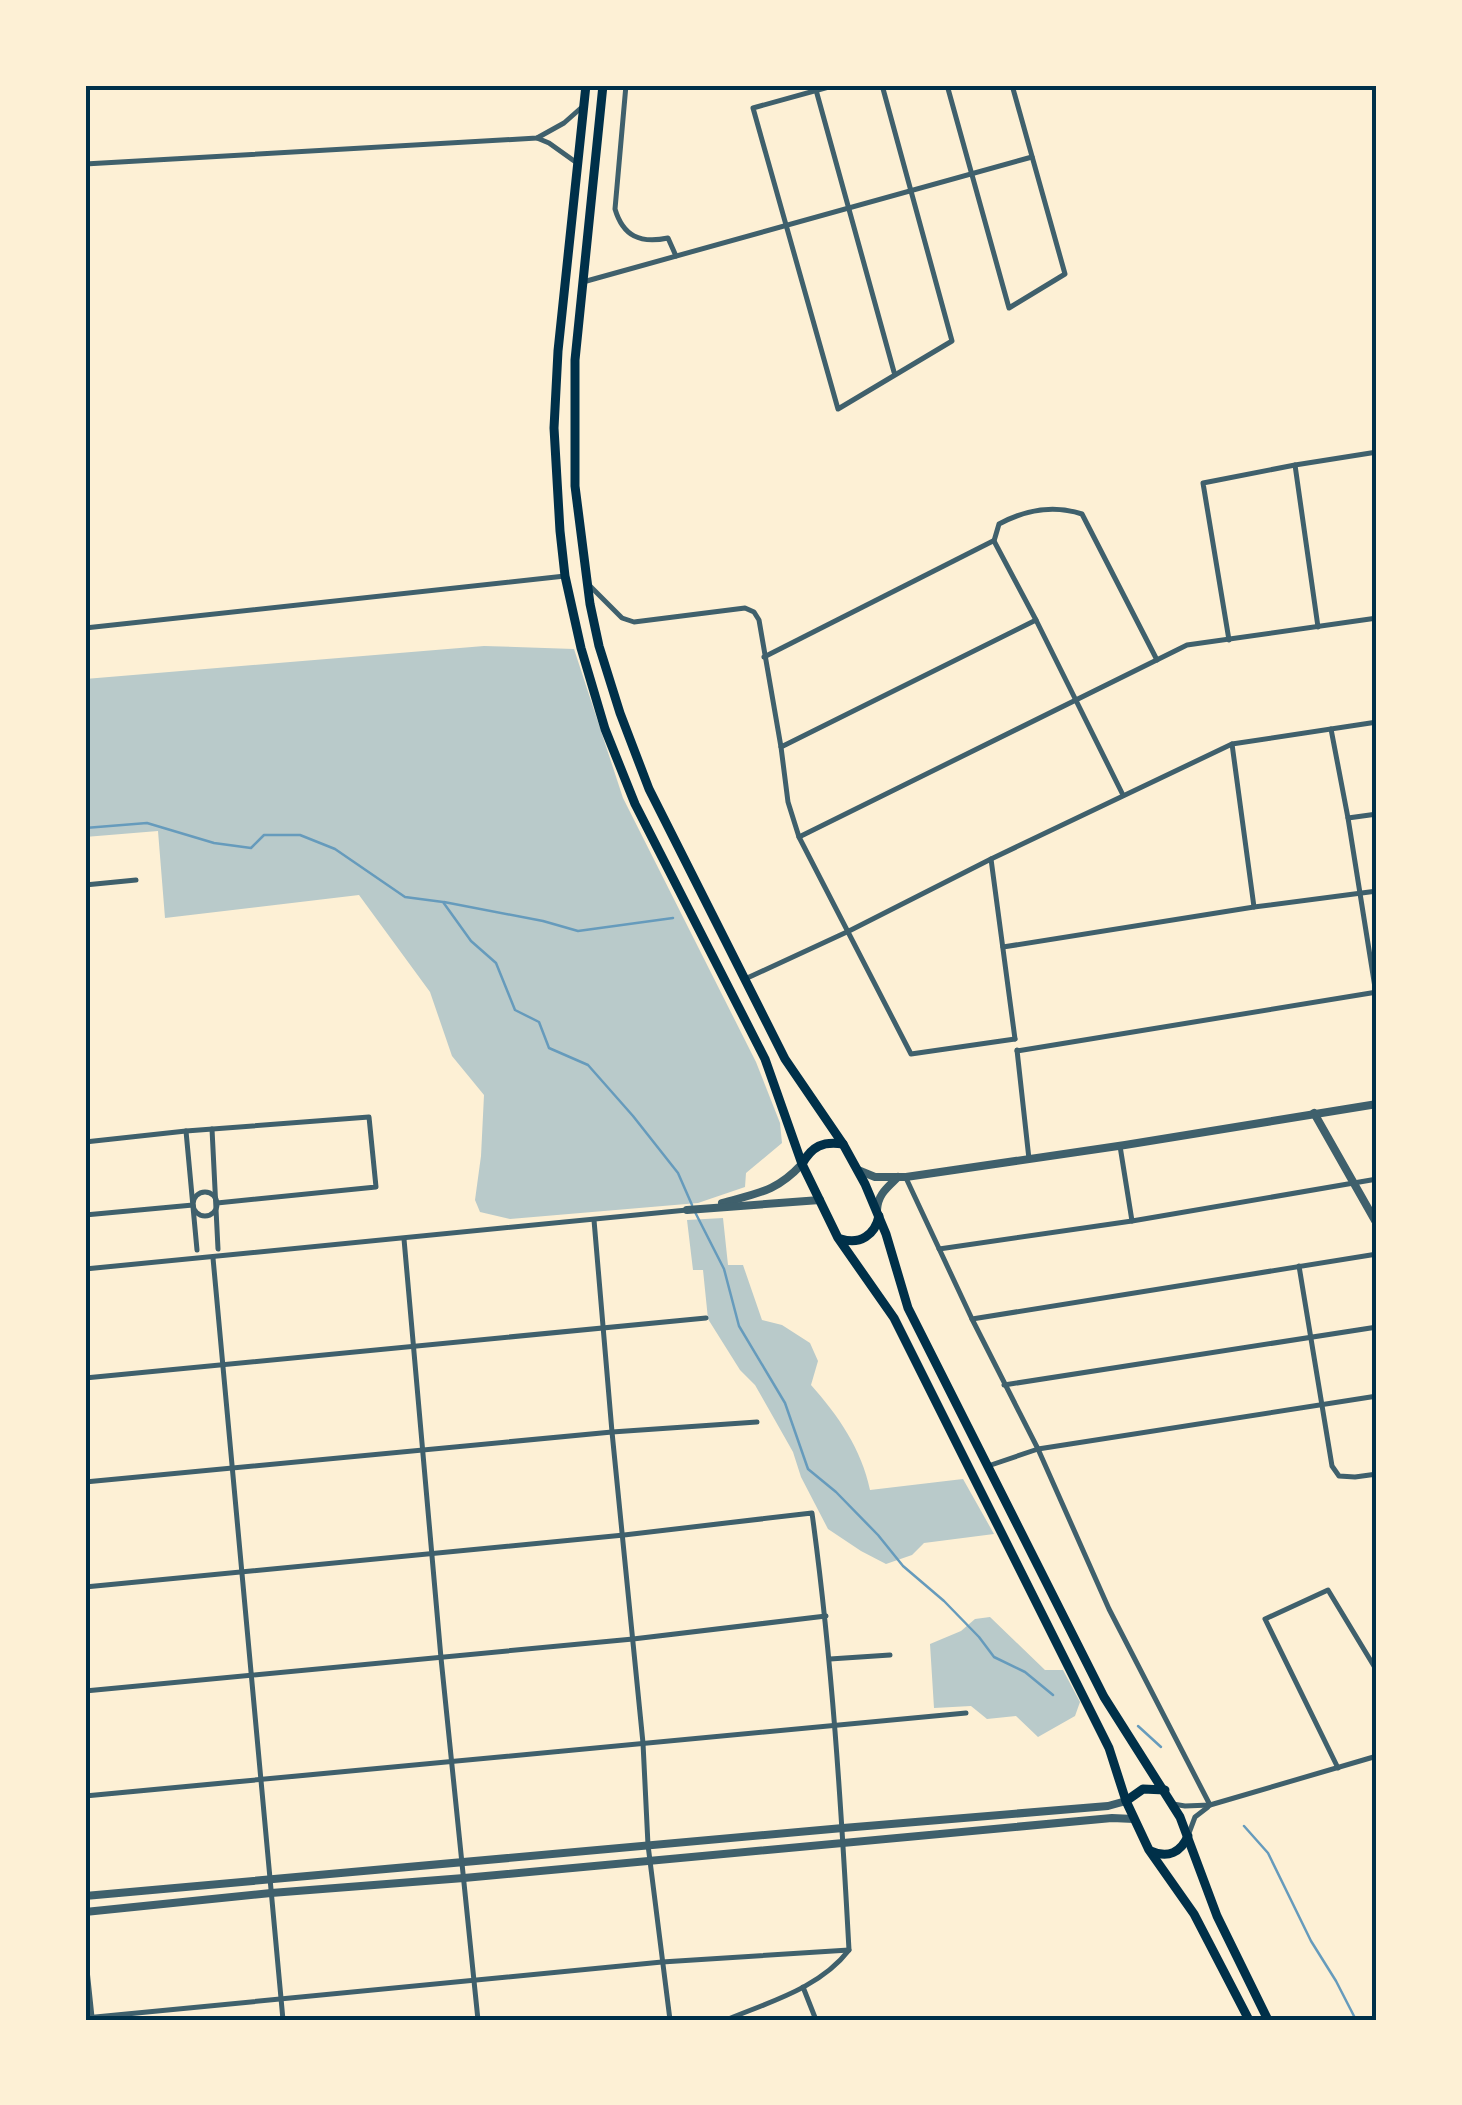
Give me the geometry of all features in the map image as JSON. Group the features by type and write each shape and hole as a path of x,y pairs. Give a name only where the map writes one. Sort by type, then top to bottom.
{"main road":[{"path":"586,85 558,351 554,428 565,576 604,729 635,804 765,1058 802,1164 838,1238 894,1318 1102,1736 1148,1850 1194,1914 1249,2020"},
{"path":"604,85 575,360 574,486 599,646 640,771 785,1059 858,1170 878,1213 908,1308 1104,1697 1173,1804 1216,1916 1268,2020"},
{"path":"802,1164 818,1145 843,1144"},
{"path":"838,1238 847,1242 865,1238 872,1233 878,1213"},
{"path":"1126,1801 1143,1790 1164,1790"},
{"path":"1148,1850 1172,1854 1188,1836"}],"street":[{"path":"626,85 615,209 620,224 634,236 654,241 668,238 676,256"},
{"path":"836,85 753,108 838,409 952,341 882,85"},
{"path":"948,85 1010,308 1065,274 1012,85"},
{"path":"816,90 895,373"},
{"path":"85,164 538,138 564,124 583,106"},
{"path":"538,138 578,164"},
{"path":"582,282 1032,157"},
{"path":"1229,640 1203,483 1377,452"},
{"path":"1295,464 1318,627"},
{"path":"1123,795 994,541 999,524 1020,513 1065,508 1082,514 1157,660"},
{"path":"764,657 994,541"},
{"path":"85,628 565,576"},
{"path":"586,582 622,618 634,622 745,608 754,612 759,620 788,802 799,837 912,1054 1016,1039"},
{"path":"799,837 1187,646 1377,618"},
{"path":"781,747 1036,620"},
{"path":"745,979 1232,744 1377,722"},
{"path":"1017,1051 1377,995 1331,729"},
{"path":"1232,744 1254,907"},
{"path":"1348,818 1377,814"},
{"path":"991,859 1029,1159"},
{"path":"85,885 136,880"},
{"path":"1003,947 1377,891"},
{"path":"858,1170 875,1177 902,1177 1377,1104"},
{"path":"1314,1113 1377,1224"},
{"path":"85,1142 369,1117 376,1187 218,1202"},
{"path":"212,1129 218,1248"},
{"path":"186,1131 197,1250"},
{"path":"1120,1146 1132,1221"},
{"path":"704,1208 772,1188 787,1180 802,1164"},
{"path":"878,1213 882,1191 902,1177"},
{"path":"902,1177 1038,1450 1109,1608 1210,1805"},
{"path":"938,1250 1377,1180"},
{"path":"206,1192 218,1202 216,1210 206,1216 199,1214 194,1205 196,1197 206,1192"},
{"path":"85,1269 820,1200"},
{"path":"85,1215 194,1205"},
{"path":"594,1220 643,1743 648,1845 670,2020"},
{"path":"404,1239 478,2020"},
{"path":"972,1319 1377,1254"},
{"path":"212,1258 283,2020"},
{"path":"1299,1266 1332,1466 1339,1476 1377,1474"},
{"path":"85,1378 706,1318"},
{"path":"1004,1385 1377,1327"},
{"path":"988,1466 1038,1450 1377,1396"},
{"path":"85,1482 757,1422"},
{"path":"85,1587 624,1536 812,1514 836,1724 849,1950 822,1977 726,2020"},
{"path":"1338,1768 1266,1618 1328,1590 1377,1670"},
{"path":"85,1691 633,1639 826,1616"},
{"path":"830,1659 890,1655"},
{"path":"85,1796 966,1714"},
{"path":"1173,1804 1210,1805 1377,1756"},
{"path":"85,1896 1108,1806 1126,1801"},
{"path":"1188,1836 1196,1816 1210,1805"},
{"path":"85,1912 1134,1819"},
{"path":"85,1951 90,2019 662,1962 849,1950"},
{"path":"804,1986 816,2020"}],"shaded area":[{"path":"484,646 574,649 623,798 756,1062 780,1123 782,1143 746,1173 745,1187 698,1203 510,1219 480,1212 475,1200 484,1095 452,1056 430,992 359,895 165,918 158,831 85,837 85,679"},
{"path":"723,1218 728,1265 743,1265 762,1320 782,1325 810,1343 818,1361 811,1385 848,1434 870,1490 963,1479 994,1534 924,1543 912,1555 886,1564 828,1529 801,1477 793,1452 755,1385 740,1370 708,1319 703,1270 693,1270 687,1220"},
{"path":"990,1617 1045,1670 1063,1670 1080,1702 1075,1716 1038,1737 1016,1716 987,1719 971,1706 934,1708 930,1644 961,1631 975,1619"}],"waterway":[{"path":"85,828 147,823 214,843 251,848 264,835 300,835 335,849 405,897 443,902 471,941 496,963 515,1010 539,1022 549,1048 588,1065 678,1173 692,1205"},
{"path":"444,902 578,931 673,918"},
{"path":"695,1212 724,1269 739,1326 785,1403 808,1469 836,1492 903,1566 944,1601 994,1657 1025,1672 1053,1695"},
{"path":"1138,1726 1161,1747"},
{"path":"1244,1826 1268,1853 1356,2020"}]}
